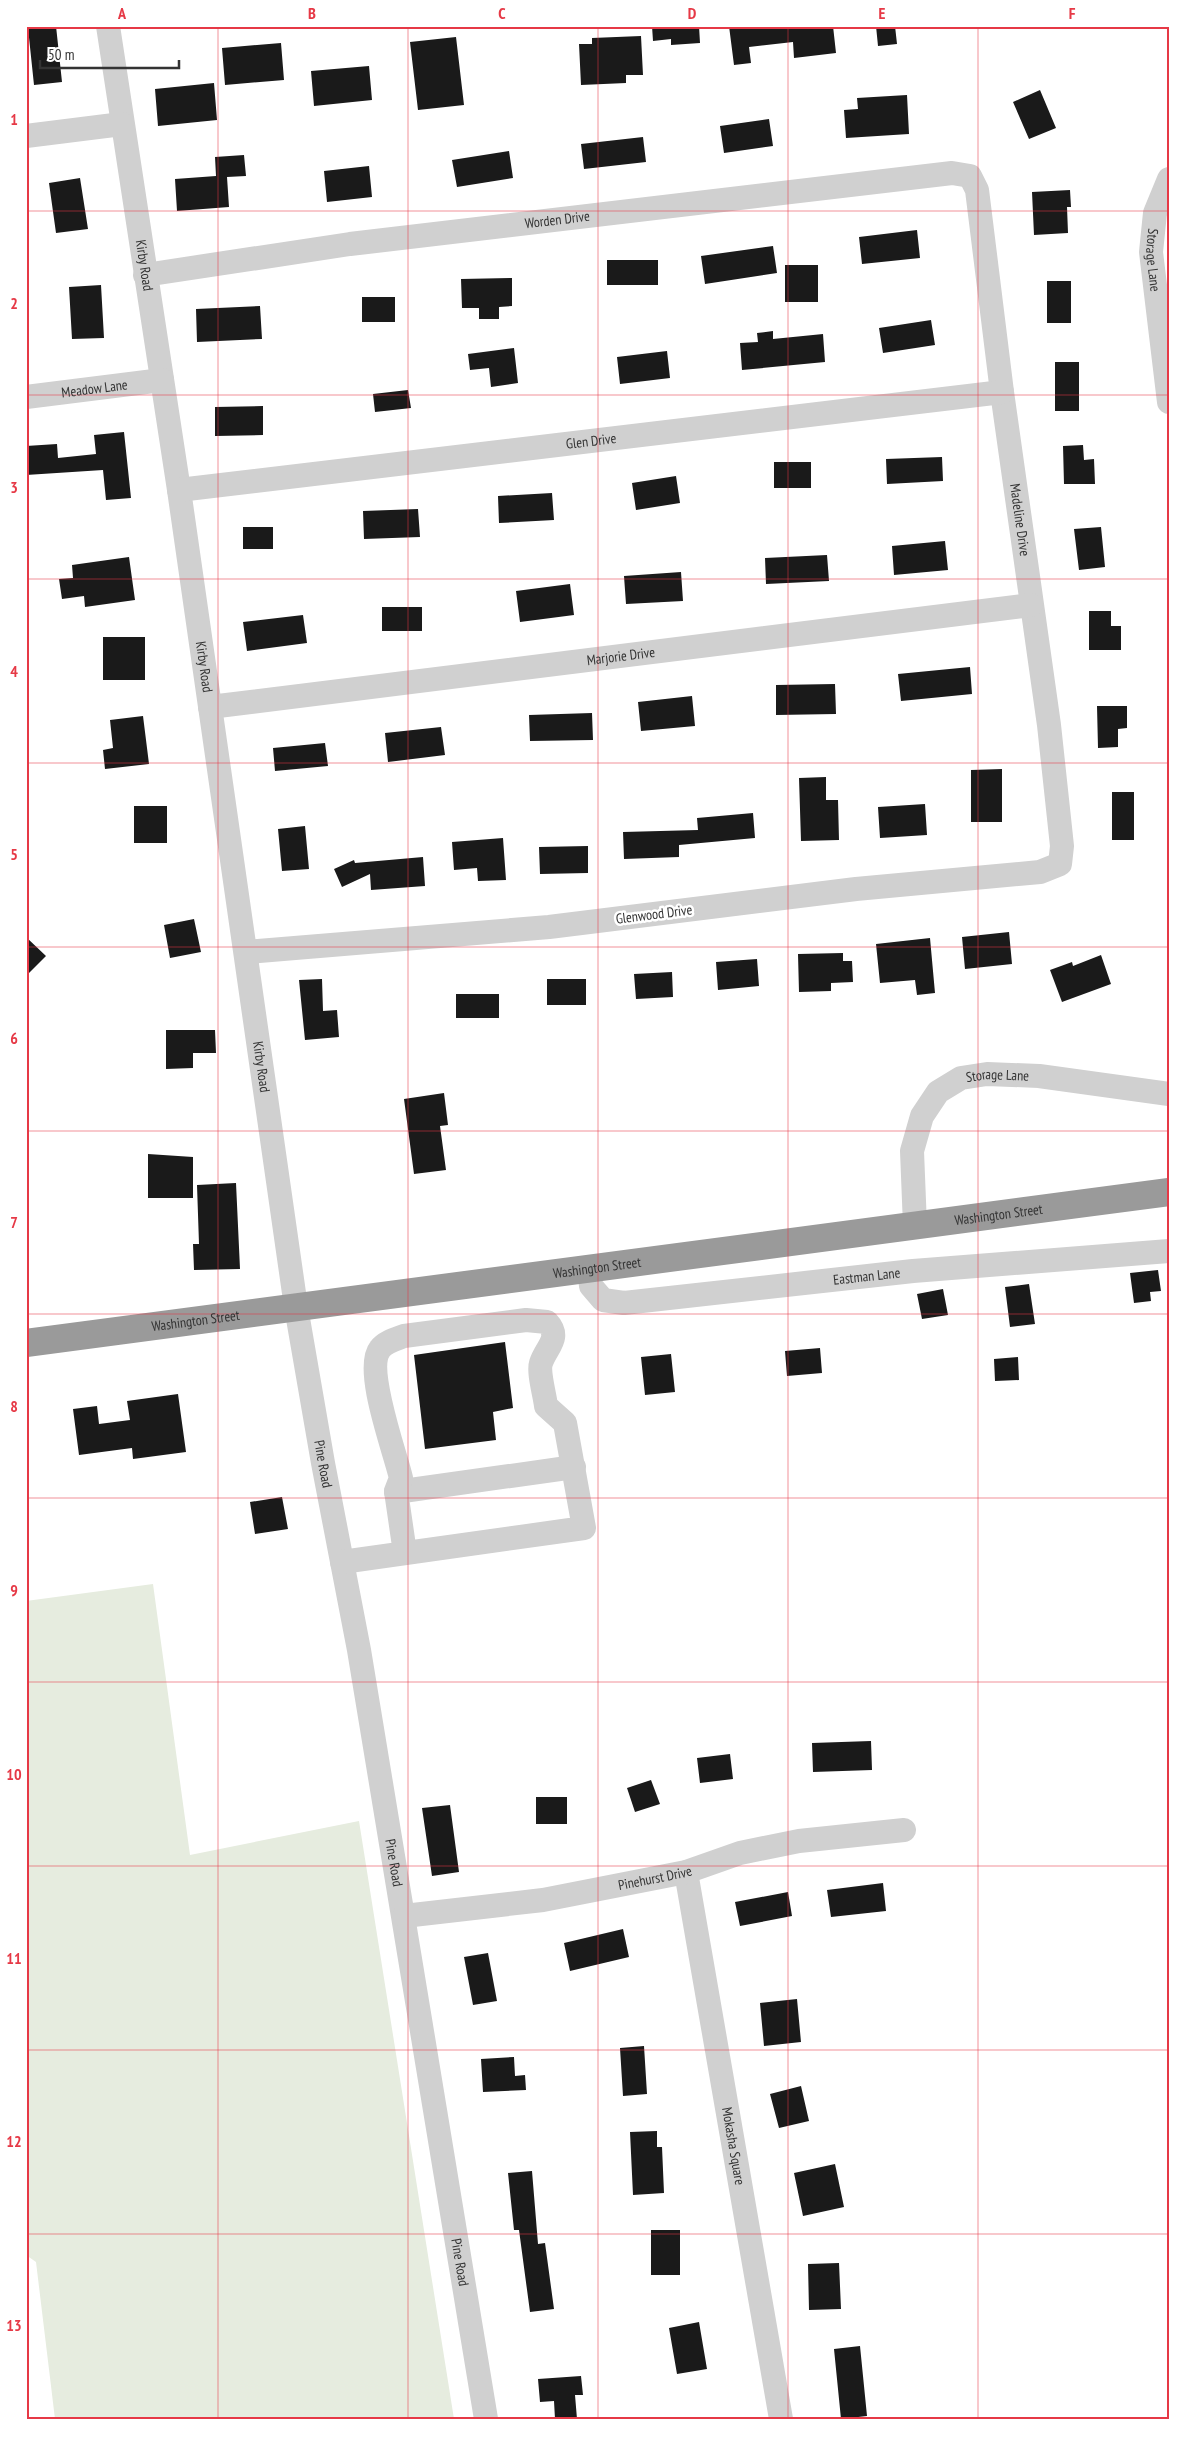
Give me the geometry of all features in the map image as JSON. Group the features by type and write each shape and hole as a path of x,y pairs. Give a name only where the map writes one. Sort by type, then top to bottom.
{"highway":[{"name":"Washington Street","path":"26,1342 1169,1192"}],"street":[{"name":"Kirby Road","path":"108,26 179,490 296,1306"},
{"path":"26,136 122,124"},
{"name":"Worden Drive","path":"146,275 350,244 952,173 970,176"},
{"name":"Madeline Drive","path":"970,176 978,190 1002,392 1049,725 1062,846 1060,864"},
{"name":"Storage Lane","path":"1169,179 1154,213 1151,252 1161,277 1169,402"},
{"name":"Meadow Lane","path":"26,397 162,380"},
{"name":"Glen Drive","path":"179,490 1002,392"},
{"name":"Marjorie Drive","path":"210,707 1031,605"},
{"name":"Glenwood Drive","path":"246,952 549,927 856,889 1040,872 1060,864"},
{"name":"Storage Lane","path":"915,1226 912,1151 922,1116 938,1092 961,1078 987,1074 1039,1076 1169,1094"},
{"name":"Eastman Lane","path":"589,1269 591,1286 603,1300 624,1304 914,1271 1169,1251"},
{"name":"Pine Road","path":"296,1306 404,1916 486,2419"},
{"path":"342,1562 584,1528 565,1422 546,1406 540,1364 554,1342 554,1333 547,1322 526,1320 404,1336 389,1342 380,1349 375,1369 375,1380 401,1478 396,1492 405,1553"},
{"path":"396,1492 574,1467"},
{"name":"Pinehurst Drive","path":"404,1916 543,1900 686,1872 740,1853 799,1840 904,1830"},
{"name":"Mokasha Square","path":"686,1872 781,2419"}],"shaded area":[{"path":"153,1584 190,1855 359,1821 454,2419 55,2419 36,2262 26,2255 26,1601"}],"building":[{"path":"56,26 62,82 34,85 28,28"},
{"path":"652,26 699,26 700,43 671,45 671,39 653,41"},
{"path":"729,26 833,26 836,53 794,58 793,42 749,47 751,63 734,65"},
{"path":"876,26 895,26 897,44 878,46"},
{"path":"641,36 643,75 626,75 626,83 581,85 579,44 592,44 592,38"},
{"path":"456,37 464,105 418,110 410,42"},
{"path":"281,43 284,80 225,85 222,48"},
{"path":"369,66 372,100 314,106 311,71"},
{"path":"214,83 217,120 158,126 155,89"},
{"path":"1040,90 1056,128 1029,139 1013,102"},
{"path":"907,95 909,134 846,138 844,110 858,109 857,98"},
{"path":"769,119 773,146 724,153 720,126"},
{"path":"643,137 646,162 584,169 581,144"},
{"path":"509,151 513,178 457,187 452,160"},
{"path":"244,155 246,176 227,177 229,207 177,211 175,179 216,176 215,157"},
{"path":"369,166 372,197 327,202 324,171"},
{"path":"80,178 88,229 56,233 49,183"},
{"path":"1070,190 1071,207 1067,207 1068,233 1034,235 1032,192"},
{"path":"917,230 920,258 862,264 859,237"},
{"path":"773,246 777,273 705,284 701,256"},
{"path":"607,260 658,260 658,285 607,285"},
{"path":"785,265 818,265 818,302 785,302"},
{"path":"512,278 512,306 499,307 499,319 479,319 479,308 462,308 461,279"},
{"path":"1047,281 1071,281 1071,323 1047,323"},
{"path":"101,285 104,338 72,339 69,287"},
{"path":"362,297 395,297 395,322 362,322"},
{"path":"260,306 262,339 197,342 196,309"},
{"path":"931,320 935,345 883,353 879,328"},
{"path":"773,331 773,339 823,334 825,362 742,370 740,343 758,342 757,333"},
{"path":"514,348 518,383 491,387 489,368 470,370 468,354"},
{"path":"667,351 670,378 620,384 617,357"},
{"path":"1055,362 1079,362 1079,411 1055,411"},
{"path":"408,390 411,408 375,412 373,394"},
{"path":"263,406 263,435 215,436 215,407"},
{"path":"124,432 131,498 106,500 103,470 26,475 26,446 57,444 58,458 96,454 94,435"},
{"path":"1083,445 1084,460 1094,459 1095,484 1064,484 1063,446"},
{"path":"942,457 943,481 887,484 886,459"},
{"path":"774,462 811,462 811,488 774,488"},
{"path":"676,476 680,503 636,510 632,483"},
{"path":"552,493 554,520 499,523 498,496"},
{"path":"418,509 420,537 364,539 363,511"},
{"path":"243,527 273,527 273,549 243,549"},
{"path":"1101,527 1105,567 1079,570 1074,529"},
{"path":"945,541 948,570 894,575 892,546"},
{"path":"827,555 829,581 766,584 765,558"},
{"path":"129,557 135,600 85,607 84,596 62,599 59,579 73,578 72,565"},
{"path":"681,572 683,601 626,604 624,576"},
{"path":"570,584 574,615 520,622 516,591"},
{"path":"382,607 422,607 422,631 382,631"},
{"path":"1089,611 1111,611 1111,626 1121,626 1121,650 1089,650"},
{"path":"303,615 307,643 247,651 243,622"},
{"path":"103,637 145,637 145,680 103,680"},
{"path":"970,667 972,694 901,701 898,674"},
{"path":"835,684 836,714 776,715 776,685"},
{"path":"692,696 695,726 641,731 638,702"},
{"path":"1097,706 1127,706 1127,728 1118,729 1118,747 1098,748"},
{"path":"592,713 593,740 530,741 529,715"},
{"path":"143,716 149,764 105,769 103,750 113,748 110,720"},
{"path":"441,727 445,755 388,762 385,733"},
{"path":"325,743 328,766 275,771 273,748"},
{"path":"1002,769 1002,822 971,822 971,770"},
{"path":"826,777 826,800 838,800 839,840 801,841 799,778"},
{"path":"1112,792 1134,792 1134,840 1112,840"},
{"path":"925,804 927,835 880,838 878,807"},
{"path":"134,806 167,806 167,843 134,843"},
{"path":"753,813 755,838 679,845 679,857 624,859 623,832 698,830 697,818"},
{"path":"305,826 309,869 282,871 278,829"},
{"path":"503,838 506,880 478,881 477,868 454,870 452,842"},
{"path":"588,846 588,873 540,874 539,847"},
{"path":"423,857 425,886 371,890 370,874 342,887 334,869 354,860 355,863"},
{"path":"194,919 201,952 170,958 164,925"},
{"path":"1009,932 1012,964 965,969 962,937"},
{"path":"26,937 46,956 26,976"},
{"path":"930,938 935,993 917,995 915,980 880,983 876,944"},
{"path":"843,953 843,961 852,961 853,982 831,983 831,991 799,992 798,954"},
{"path":"1101,955 1111,984 1062,1002 1050,970 1072,962 1073,966"},
{"path":"757,959 759,986 718,990 716,962"},
{"path":"672,972 673,997 636,999 634,974"},
{"path":"322,979 323,1011 337,1010 339,1037 305,1040 299,980"},
{"path":"547,979 586,979 586,1005 547,1005"},
{"path":"456,994 499,994 499,1018 456,1018"},
{"path":"166,1030 215,1030 216,1053 193,1053 193,1068 166,1069"},
{"path":"444,1093 448,1125 440,1126 446,1170 414,1174 404,1099"},
{"path":"148,1154 193,1157 193,1198 148,1198"},
{"path":"236,1183 240,1269 194,1270 193,1244 199,1244 197,1185"},
{"path":"1158,1270 1161,1291 1150,1292 1151,1301 1134,1303 1130,1273"},
{"path":"1029,1284 1035,1324 1010,1327 1005,1287"},
{"path":"943,1289 948,1315 922,1319 917,1294"},
{"path":"505,1342 513,1408 493,1412 496,1440 425,1449 414,1355"},
{"path":"820,1348 822,1373 787,1376 785,1351"},
{"path":"671,1354 675,1392 645,1395 641,1357"},
{"path":"1018,1357 1019,1380 995,1381 994,1359"},
{"path":"178,1394 186,1452 133,1459 132,1448 79,1455 73,1409 97,1406 99,1424 130,1420 127,1401"},
{"path":"282,1497 288,1529 255,1534 250,1502"},
{"path":"871,1741 872,1770 813,1772 812,1743"},
{"path":"730,1754 733,1779 700,1783 697,1758"},
{"path":"651,1780 660,1804 635,1812 627,1788"},
{"path":"536,1797 567,1797 567,1824 536,1824"},
{"path":"450,1805 459,1872 432,1876 422,1808"},
{"path":"883,1883 886,1911 831,1917 827,1890"},
{"path":"788,1892 792,1916 740,1926 735,1902"},
{"path":"623,1929 629,1957 570,1971 564,1943"},
{"path":"488,1953 497,2001 473,2005 464,1957"},
{"path":"797,1999 801,2042 764,2046 760,2003"},
{"path":"644,2046 647,2094 623,2096 620,2048"},
{"path":"514,2057 515,2076 525,2075 526,2090 483,2092 481,2059"},
{"path":"801,2086 809,2121 779,2128 770,2094"},
{"path":"657,2131 657,2147 662,2147 664,2193 633,2195 630,2132"},
{"path":"835,2164 844,2207 803,2216 794,2173"},
{"path":"532,2171 538,2244 545,2243 554,2309 530,2312 519,2230 514,2230 508,2173"},
{"path":"651,2230 680,2230 680,2275 651,2275"},
{"path":"839,2263 841,2309 809,2310 808,2264"},
{"path":"699,2322 707,2369 677,2374 669,2328"},
{"path":"860,2346 867,2416 841,2419 834,2349"},
{"path":"581,2376 583,2395 575,2395 577,2419 555,2419 554,2401 540,2402 538,2379"}]}
